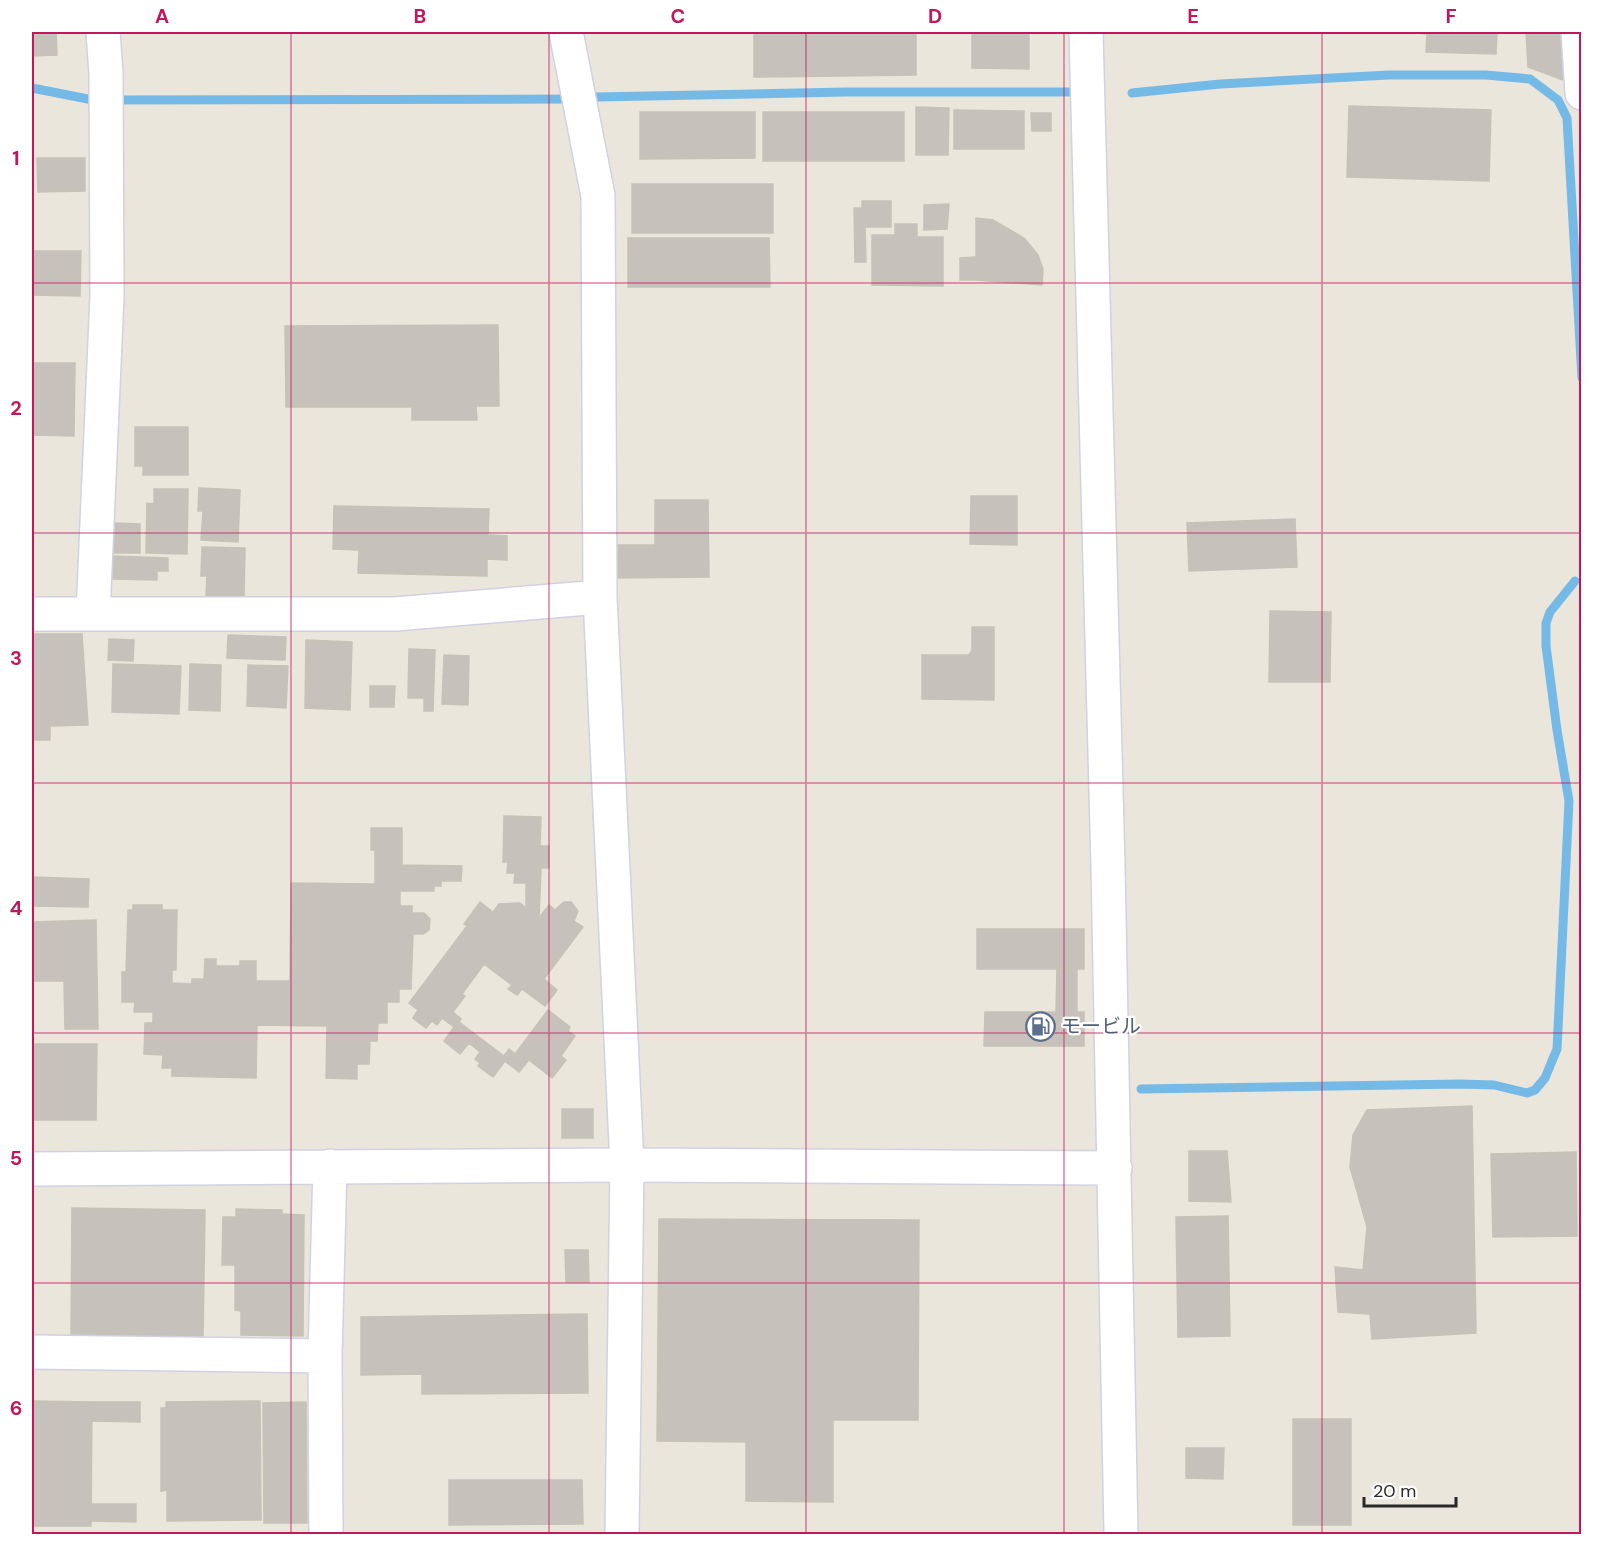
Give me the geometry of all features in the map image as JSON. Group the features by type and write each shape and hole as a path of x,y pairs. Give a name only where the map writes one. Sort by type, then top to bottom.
{"street":[{"path":"93,614 107,296 107,117 103,32"},
{"path":"566,32 598,196 600,597 627,1165 622,1534"},
{"path":"1086,32 1115,1168 1121,1534"},
{"path":"1578,32 1581,93"},
{"path":"32,614 395,614 600,597"},
{"path":"32,1169 627,1165 1115,1168"},
{"path":"326,1534 325,1356 330,1166"},
{"path":"32,1352 325,1356"}],"building":[{"path":"32,32 56,32 57,55 32,56"},
{"path":"754,32 916,32 916,75 754,77"},
{"path":"972,32 1029,32 1029,69 972,68"},
{"path":"1404,32 1497,32 1496,54 1426,52 1427,34"},
{"path":"1526,32 1567,32 1571,83 1528,67"},
{"path":"1349,106 1491,110 1489,181 1347,177"},
{"path":"916,107 949,108 948,155 916,155"},
{"path":"954,110 1024,111 1024,149 954,149"},
{"path":"640,112 755,112 755,158 640,159"},
{"path":"763,112 904,112 904,161 763,161"},
{"path":"1031,113 1051,113 1051,131 1032,131"},
{"path":"37,158 85,158 85,191 38,192"},
{"path":"632,184 773,184 773,233 632,233"},
{"path":"862,201 891,201 891,227 865,227 866,262 855,262 854,208 862,208"},
{"path":"949,204 947,229 924,230 924,205"},
{"path":"976,218 993,220 1024,238 1038,255 1043,269 1042,285 976,280"},
{"path":"895,224 917,224 917,237 943,237 943,286 872,285 872,235 895,235"},
{"path":"628,238 769,238 770,287 628,287"},
{"path":"32,251 81,251 80,296 32,295"},
{"path":"976,257 976,280 960,280 960,258"},
{"path":"498,325 499,406 476,406 477,420 412,420 412,407 286,407 285,326"},
{"path":"32,363 75,363 74,436 32,435"},
{"path":"135,427 188,427 188,475 143,475 143,466 135,466"},
{"path":"199,488 240,490 238,542 201,540 203,511 198,511"},
{"path":"154,489 188,489 187,554 146,553 147,503 154,504"},
{"path":"971,496 1017,496 1017,545 970,544"},
{"path":"655,500 708,500 709,577 614,578 614,545 655,545"},
{"path":"334,506 489,509 488,535 507,536 507,560 487,559 487,576 358,573 359,550 333,549"},
{"path":"1295,519 1297,567 1189,571 1187,523"},
{"path":"114,523 140,524 140,553 114,553"},
{"path":"202,547 245,548 244,597 206,596 207,576 201,576"},
{"path":"112,556 168,558 168,571 157,571 157,580 111,579"},
{"path":"1270,611 1331,612 1330,682 1269,682"},
{"path":"972,627 994,627 994,700 922,699 922,655 969,655 972,650"},
{"path":"32,634 82,634 88,725 50,726 50,740 32,740"},
{"path":"228,635 286,637 285,660 227,658"},
{"path":"109,639 134,640 133,661 108,660"},
{"path":"306,640 352,642 350,710 305,708"},
{"path":"409,649 435,650 433,711 424,711 424,698 408,698"},
{"path":"444,655 469,656 468,705 442,704"},
{"path":"113,664 181,666 179,714 112,712"},
{"path":"190,664 221,665 220,711 189,710"},
{"path":"248,665 288,666 286,708 247,706"},
{"path":"370,686 395,686 394,707 370,707"},
{"path":"504,816 541,817 540,846 549,846 549,868 541,868 539,918 549,905 555,910 564,902 571,902 578,911 574,921 583,927 544,979 557,990 545,1006 522,989 517,995 508,989 512,985 484,964 462,994 465,996 453,1012 461,1019 459,1022 504,1056 509,1049 515,1054 548,1010 570,1027 568,1031 575,1036 561,1056 566,1060 552,1078 529,1060 519,1072 505,1061 493,1077 478,1066 480,1063 475,1059 480,1052 469,1043 460,1054 444,1041 454,1027 442,1018 437,1025 432,1021 426,1028 413,1018 418,1010 409,1003 467,926 464,924 480,902 493,912 499,904 520,903 526,908 526,883 514,883 515,873 507,873 508,862 503,862"},
{"path":"371,828 402,828 402,865 462,866 461,881 441,881 441,886 434,886 434,891 400,891 400,906 412,906 412,913 424,913 430,919 429,930 423,934 413,934 411,989 399,989 399,1002 387,1002 387,1023 378,1023 377,1041 370,1041 369,1064 357,1064 357,1079 326,1078 327,1026 257,1025 256,1078 172,1076 172,1068 162,1068 163,1055 144,1054 145,1023 153,1023 153,1012 134,1012 135,1002 122,1002 122,972 126,972 128,910 133,910 133,905 162,905 162,910 177,910 176,970 172,970 172,983 192,984 192,979 204,979 205,959 216,959 216,966 240,966 240,961 256,961 256,981 290,981 291,883 375,884 375,850 371,850"},
{"path":"32,877 89,879 88,907 32,906"},
{"path":"96,920 98,1029 65,1029 64,981 32,981 32,922"},
{"path":"977,929 1084,929 1084,969 977,969"},
{"path":"1057,969 1077,969 1077,1012 1084,1012 1084,1046 984,1046 985,1012 1056,1012"},
{"path":"32,1044 97,1044 96,1120 32,1120"},
{"path":"1472,1106 1476,1333 1372,1339 1370,1314 1338,1312 1335,1267 1363,1270 1367,1227 1350,1167 1353,1135 1367,1110"},
{"path":"562,1109 593,1109 593,1138 562,1138"},
{"path":"1189,1151 1227,1151 1231,1202 1189,1201"},
{"path":"1576,1152 1577,1236 1493,1237 1491,1154"},
{"path":"72,1208 205,1210 203,1338 71,1336"},
{"path":"236,1209 282,1210 282,1214 304,1215 303,1336 241,1335 241,1311 235,1310 235,1265 222,1265 223,1217 236,1217"},
{"path":"1228,1216 1230,1336 1178,1337 1176,1217"},
{"path":"659,1219 919,1220 918,1420 833,1420 833,1502 746,1501 746,1442 657,1441"},
{"path":"565,1250 588,1250 589,1282 566,1282"},
{"path":"587,1314 588,1393 422,1394 422,1374 361,1375 361,1317"},
{"path":"32,1401 92,1402 91,1526 32,1526"},
{"path":"260,1401 261,1520 167,1521 167,1490 161,1491 161,1408 166,1408 166,1402"},
{"path":"92,1402 140,1402 140,1422 92,1421"},
{"path":"306,1402 307,1523 264,1523 263,1403"},
{"path":"1293,1419 1351,1419 1351,1525 1293,1525"},
{"path":"1186,1448 1224,1448 1223,1479 1186,1478"},
{"path":"449,1480 582,1480 583,1524 449,1525"},
{"path":"91,1504 136,1504 136,1522 91,1521"}],"waterway":[{"path":"1132,93 1220,84 1389,75 1486,75 1530,79 1558,100 1567,118 1582,378"},
{"path":"32,88 93,100 571,99"},
{"path":"596,97 846,92 1072,92"},
{"path":"1141,1089 1460,1084 1494,1085 1527,1093 1535,1090 1545,1078 1557,1049 1569,801 1546,646 1546,623 1550,612 1575,581"}],"place":[{"name":"モービル","path":"1040,1026"}]}
